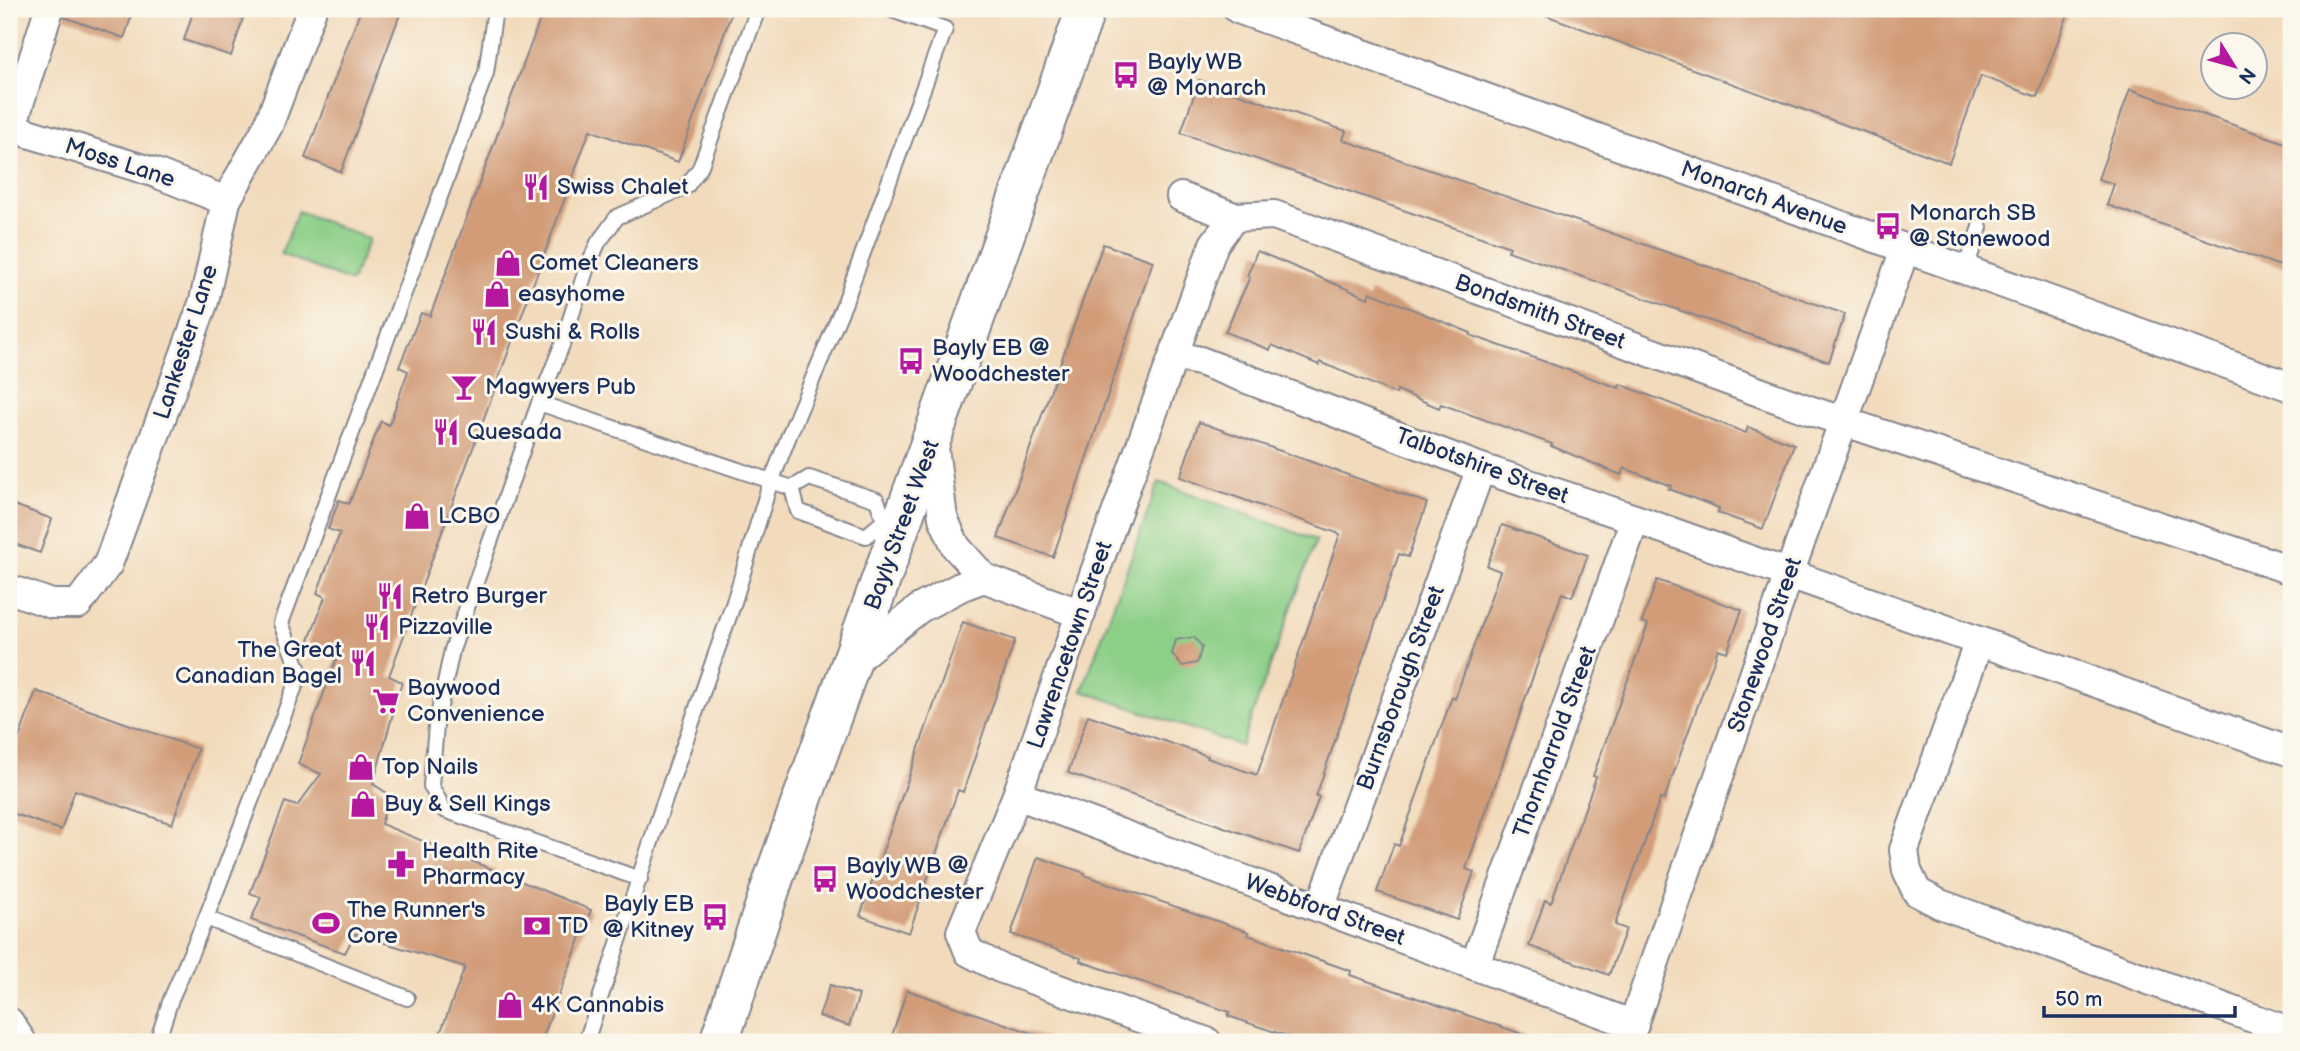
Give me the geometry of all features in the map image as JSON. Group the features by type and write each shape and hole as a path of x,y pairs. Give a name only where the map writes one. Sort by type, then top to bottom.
{"main road":[{"name":"Bayly Street West","path":"719,1042 772,884 852,662 892,524 933,439 1086,9"}],"street":[{"path":"10,132 49,9"},
{"name":"Lankester Lane","path":"9,589 52,604 78,604 108,564 204,301 226,201 268,126 312,9"},
{"name":"Monarch Avenue","path":"1238,9 1283,16 1905,249 2291,387"},
{"name":"Moss Lane","path":"10,132 153,172 226,201"},
{"name":"Bondsmith Street","path":"1181,197 1234,217 1273,215 1844,421 2291,570"},
{"path":"1175,356 1214,244 1234,217"},
{"name":"Stonewood Street","path":"1631,1034 1789,574 1905,249"},
{"name":"Talbotshire Street","path":"1175,356 1200,361 1481,468 1635,519 2291,752"},
{"name":"Lawrencetown Street","path":"1175,356 1096,569 1017,795 961,932 969,952 1000,968 1207,1042"},
{"path":"933,439 943,518 956,547 984,578 1081,614"},
{"name":"Burnsborough Street","path":"1320,908 1481,468"},
{"name":"Thornharrold Street","path":"1475,964 1635,519"},
{"path":"852,662 920,608 984,578"},
{"path":"1979,641 1905,850 1907,871 1917,892 1940,904 2291,1032"},
{"name":"Webbford Street","path":"1017,795 1475,964 1631,1034"},
{"path":"9,1022 22,1042"}],"lane":[{"path":"157,1042 171,999 206,918 300,673 281,623 486,73 495,9"},
{"path":"640,879 444,810 431,786 436,725 452,650 539,402 562,345 586,270 598,243 617,217 686,187 700,168 758,9"},
{"path":"586,1042 772,482 845,302 945,29 889,9"},
{"path":"1965,271 1980,227"},
{"path":"539,402 792,488 809,478 877,500 892,524 866,536 798,511 792,488"},
{"path":"206,918 407,998"}],"green space":[{"path":"298,211 369,239 351,282 281,254"},
{"path":"1159,482 1316,540 1241,746 1082,691"}],"building":[{"path":"65,9 134,9 124,38 64,17"},
{"path":"194,9 246,9 231,56 184,40"},
{"path":"361,9 402,9 341,172 305,158"},
{"path":"544,9 733,9 678,162 590,130 389,676 402,682 373,784 390,795 381,824 591,910 541,1042 437,1042 465,967 355,934 345,953 251,920 261,897 250,893 285,802 297,806 321,774 298,764 338,654 308,643 325,597 317,593 340,533 328,529 339,500 349,504 381,421 389,425 408,371 399,367 421,313 430,316"},
{"path":"2070,9 2037,97 1981,76 1949,163 1534,11"},
{"path":"1199,80 1346,131 1343,140 1845,314 1829,362 1508,251 1510,247 1181,133"},
{"path":"2130,89 2291,145 2291,243 2283,267 2107,205 2114,184 2098,179"},
{"path":"1103,244 1153,261 1053,557 998,538"},
{"path":"1257,251 1368,298 1370,292 1471,333 1470,335 1619,388 1620,384 1746,433 1748,427 1794,444 1763,529 1718,513 1719,508 1624,468 1621,475 1551,446 1552,444 1441,404 1439,408 1397,390 1396,394 1320,362 1319,365 1272,345 1270,350 1225,332 1250,277 1247,276"},
{"path":"1199,422 1427,503 1408,557 1399,554 1299,853 1068,773 1088,715 1257,775 1340,534 1180,477"},
{"path":"9,503 52,519 40,553 9,542"},
{"path":"1502,525 1588,555 1572,597 1562,593 1466,869 1474,872 1457,920 1377,892 1394,844 1399,846 1500,571 1487,566"},
{"path":"1657,580 1742,610 1727,652 1718,649 1664,800 1660,799 1615,925 1626,929 1609,975 1529,946 1545,900 1551,903 1596,777 1593,776 1648,624 1642,622"},
{"path":"963,622 1015,640 963,792 958,790 909,933 860,916"},
{"path":"1194,637 1202,647 1197,663 1182,666 1172,654 1176,640"},
{"path":"36,691 198,749 172,824 75,790 61,830 9,812 9,766"},
{"path":"1038,857 1249,932 1248,935 1351,971 1350,975 1537,1039 1536,1042 1304,1042 1228,1016 1230,1012 1080,961 1081,958 1011,934"},
{"path":"830,985 859,995 849,1026 819,1016"},
{"path":"907,990 1049,1039 1049,1042 890,1042"}],"place":[{"name":"Bayly WB @ Monarch","path":"1126,75"},
{"name":"Swiss Chalet","path":"536,187"},
{"name":"Monarch SB @ Stonewood","path":"1888,226"},
{"name":"Comet Cleaners","path":"508,263"},
{"name":"easyhome","path":"497,294"},
{"name":"Sushi & Rolls","path":"484,332"},
{"name":"Bayly EB @ Woodchester","path":"911,361"},
{"name":"Magwyers Pub","path":"464,387"},
{"name":"Quesada","path":"446,432"},
{"name":"LCBO","path":"417,516"},
{"name":"Retro Burger","path":"390,596"},
{"name":"Pizzaville","path":"377,627"},
{"name":"The Great Canadian Bagel","path":"363,663"},
{"name":"Baywood Convenience","path":"386,701"},
{"name":"Top Nails","path":"361,767"},
{"name":"Buy & Sell Kings","path":"363,804"},
{"name":"Health Rite Pharmacy","path":"401,864"},
{"name":"Bayly WB @ Woodchester","path":"825,879"},
{"name":"Bayly EB @ Kitney","path":"715,917"},
{"name":"The Runner's Core","path":"326,923"},
{"name":"TD","path":"537,926"},
{"name":"4K Cannabis","path":"510,1005"}]}
